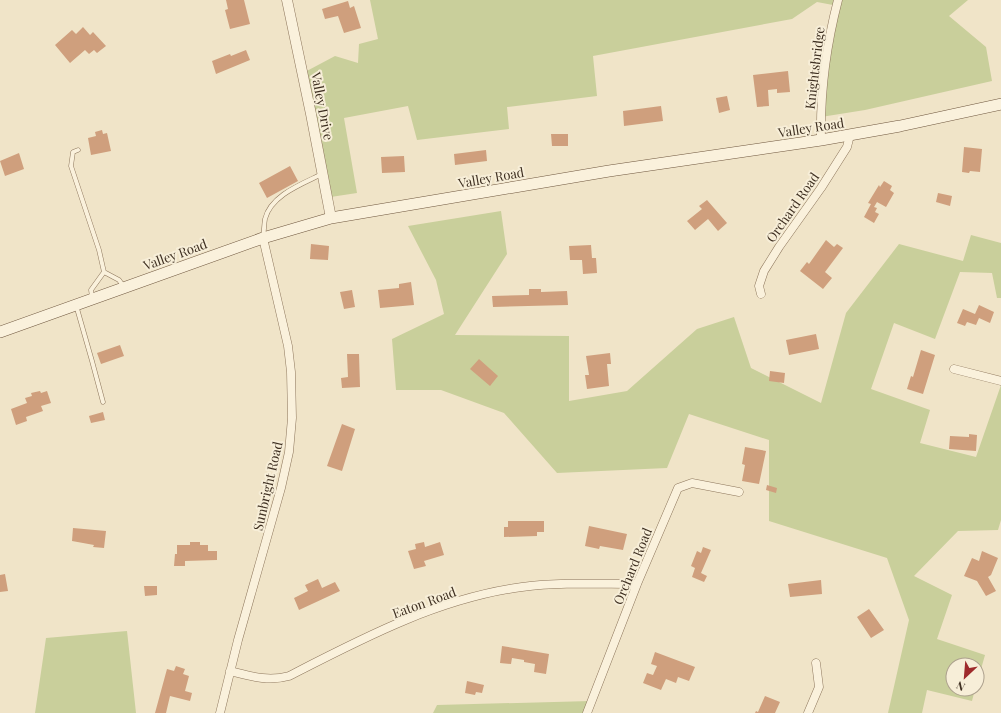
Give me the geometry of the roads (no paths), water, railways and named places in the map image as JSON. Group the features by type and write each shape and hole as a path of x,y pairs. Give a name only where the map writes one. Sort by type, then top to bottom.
{"main road":[{"name":"Valley Road","path":"0,332 263,238 331,218 609,171 821,140 900,126 1001,104"}],"street":[{"name":"Valley Drive","path":"287,0 310,106 331,218"},
{"name":"Knightsbridge","path":"821,140 821,120 827,48 838,0"},
{"name":"Orchard Road","path":"760,294 759,286 764,271 847,147 850,135"},
{"name":"Sunbright Road","path":"220,713 230,671 281,488 289,452 292,418 291,372 288,346 263,238"},
{"path":"954,369 1001,380"},
{"name":"Orchard Road","path":"587,713 637,584 678,488 692,483 738,492"},
{"name":"Eaton Road","path":"230,671 260,679 280,679 408,618 455,602 493,592 523,587 557,584 637,584"},
{"path":"808,713 819,687 816,663"}],"lane":[{"path":"78,150 73,152 71,166 104,272 119,280 124,287"},
{"path":"263,238 265,218 271,207 280,197 322,174"},
{"path":"92,299 91,290 104,272"},
{"path":"75,305 92,361 102,402"}]}
